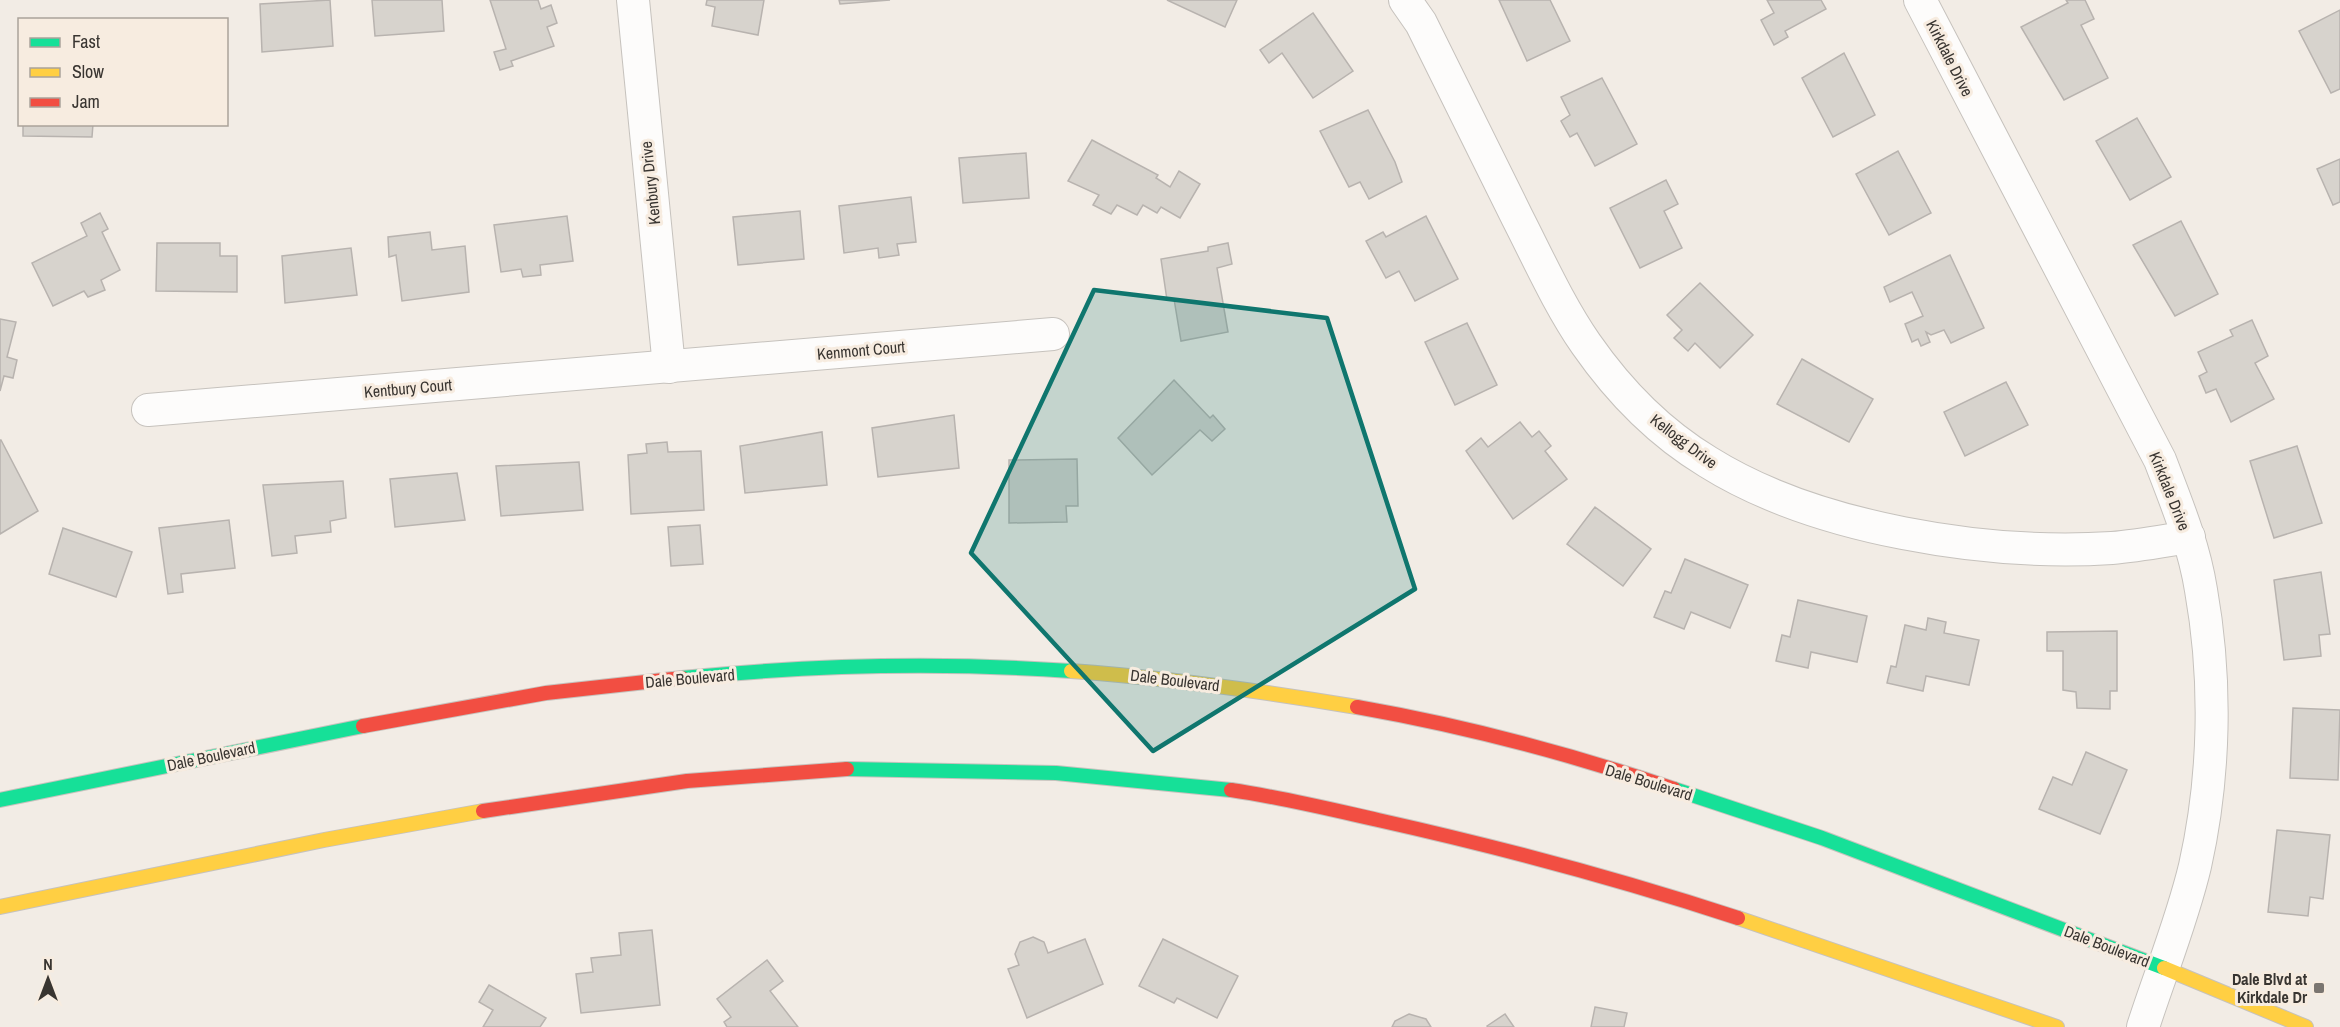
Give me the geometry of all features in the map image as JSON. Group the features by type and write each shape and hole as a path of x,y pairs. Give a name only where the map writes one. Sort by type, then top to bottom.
{"main road":[{"name":"Dale Boulevard","path":"0,800 305,737 546,693 715,675 885,665 979,665 1129,675 1276,693 1417,718 1528,745 1663,785 1822,838 2162,968 2306,1027"},
{"path":"0,907 406,823 595,793 755,774 853,769 1000,771 1143,780 1260,795 1437,831 1620,882 1850,955 2057,1027"}],"street":[{"name":"Kenbury Drive","path":"633,0 669,367"},
{"name":"Kellogg Drive","path":"1406,0 1421,23 1554,290 1586,344 1625,393 1660,427 1708,462 1770,495 1815,511 1901,532 1976,545 2037,549 2113,548 2189,537"},
{"name":"Kirkdale Drive","path":"1920,0 2160,460 2189,537 2201,590 2211,666 2211,745 2203,822 2194,868 2143,1027"},
{"name":"Kenmont Court","path":"669,367 1053,334"},
{"name":"Kentbury Court","path":"148,410 669,367"}],"highlighted area":[{"path":"1094,290 1327,318 1415,589 1153,751 971,553"}],"building":[{"path":"330,0 333,46 262,52 260,4"},
{"path":"372,0 442,0 444,31 375,36"},
{"path":"490,0 538,0 541,9 551,5 557,23 547,27 554,46 511,61 513,66 500,70 494,52 506,49"},
{"path":"707,0 764,0 758,35 712,26 715,7 706,5"},
{"path":"839,0 890,0 840,4"},
{"path":"1167,0 1237,0 1225,27"},
{"path":"1499,0 1550,0 1570,41 1527,61"},
{"path":"1767,0 1821,0 1826,9 1785,31 1788,37 1774,45 1761,20 1774,13"},
{"path":"2066,0 2085,0 2094,19 2081,25 2108,78 2064,100 2021,27 2068,3"},
{"path":"2340,10 2340,89 2331,93 2299,31"},
{"path":"1313,13 1353,71 1313,98 1282,53 1269,63 1260,50"},
{"path":"1844,53 1875,115 1833,137 1802,78"},
{"path":"1602,78 1637,144 1595,166 1577,133 1570,137 1561,121 1570,115 1561,97"},
{"path":"1368,110 1395,162 1402,182 1369,199 1360,182 1349,187 1320,131"},
{"path":"2137,118 2171,177 2130,200 2096,141"},
{"path":"23,126 93,126 92,137 23,136"},
{"path":"1092,140 1158,175 1156,178 1170,187 1179,171 1200,184 1180,218 1161,207 1157,213 1143,205 1137,215 1117,205 1111,214 1093,205 1099,195 1068,181"},
{"path":"1898,151 1931,213 1889,235 1856,174"},
{"path":"1026,153 1029,198 963,203 959,158"},
{"path":"2340,159 2340,202 2333,205 2317,169"},
{"path":"1666,180 1678,204 1664,211 1682,248 1640,268 1610,208"},
{"path":"911,197 916,242 897,244 899,255 879,258 878,248 844,253 839,206"},
{"path":"800,211 804,259 738,265 733,217"},
{"path":"100,213 108,229 102,232 120,270 101,280 105,290 88,297 84,291 53,306 32,263 87,236 81,223"},
{"path":"567,216 573,261 540,265 541,275 523,277 521,269 501,272 494,225"},
{"path":"1426,216 1458,279 1415,301 1399,271 1386,278 1366,241 1383,232 1386,237"},
{"path":"2181,221 2218,294 2175,316 2133,245"},
{"path":"430,232 432,250 465,246 469,292 402,301 396,255 389,257 388,237"},
{"path":"157,243 220,243 220,256 237,256 237,292 156,291"},
{"path":"1228,243 1232,264 1217,268 1228,332 1181,341 1174,299 1167,300 1161,259 1208,251 1208,247"},
{"path":"351,248 357,295 285,303 282,256"},
{"path":"1950,255 1984,328 1951,343 1944,330 1931,335 1926,332 1930,342 1921,346 1918,339 1912,342 1905,324 1923,316 1912,292 1890,302 1884,287"},
{"path":"1700,283 1753,335 1720,368 1695,343 1688,351 1674,338 1682,330 1667,315"},
{"path":"0,319 16,322 7,357 17,360 13,378 4,376 0,391"},
{"path":"2252,320 2268,356 2255,363 2274,399 2231,422 2216,389 2206,393 2199,376 2207,372 2198,352 2233,336 2230,330"},
{"path":"1467,323 1497,385 1455,405 1425,342"},
{"path":"1802,359 1873,399 1849,442 1777,404"},
{"path":"1174,380 1210,418 1213,415 1225,429 1212,441 1200,430 1152,475 1118,438"},
{"path":"2006,382 2028,425 1965,456 1944,412"},
{"path":"954,415 959,468 878,477 872,428"},
{"path":"1520,422 1532,437 1539,431 1551,446 1545,451 1567,479 1513,519 1466,451 1481,438 1488,447"},
{"path":"822,432 827,485 745,493 740,446"},
{"path":"0,440 38,511 0,534"},
{"path":"667,442 668,452 701,451 704,510 631,514 628,455 647,453 646,444"},
{"path":"2297,446 2322,523 2274,538 2250,461"},
{"path":"1077,459 1078,506 1066,506 1067,522 1009,523 1009,460"},
{"path":"579,462 583,510 501,516 496,466"},
{"path":"457,473 465,520 395,527 390,479"},
{"path":"343,481 346,518 330,521 331,532 295,536 297,553 272,556 263,485"},
{"path":"1595,507 1651,549 1623,586 1567,544"},
{"path":"229,520 235,568 181,574 183,592 168,594 159,528"},
{"path":"700,525 703,564 671,566 668,527"},
{"path":"63,528 132,552 116,597 49,574"},
{"path":"1685,559 1748,585 1730,628 1691,612 1684,629 1654,617 1665,591 1671,593"},
{"path":"2321,572 2330,634 2319,635 2321,656 2284,660 2274,580"},
{"path":"1798,600 1867,616 1857,662 1811,652 1808,668 1776,661 1782,635 1790,637"},
{"path":"1928,618 1946,622 1944,633 1979,640 1969,685 1926,676 1923,691 1887,683 1891,666 1896,667 1905,625 1926,630"},
{"path":"2117,631 2117,691 2110,691 2110,709 2077,708 2076,692 2063,690 2063,651 2047,651 2047,632"},
{"path":"2293,708 2340,710 2338,780 2290,778"},
{"path":"2086,752 2127,770 2100,834 2039,809 2053,777 2072,785"},
{"path":"2277,830 2330,835 2323,899 2310,897 2308,916 2268,912"},
{"path":"652,930 660,1005 581,1013 576,974 593,972 591,958 621,955 619,933"},
{"path":"1033,937 1044,942 1048,953 1085,939 1103,984 1027,1018 1008,969 1019,965 1015,954 1020,942"},
{"path":"1163,939 1238,976 1217,1018 1177,998 1174,1003 1139,986"},
{"path":"767,960 783,981 770,991 798,1027 727,1027 724,1022 731,1017 717,999"},
{"path":"489,985 546,1018 540,1027 483,1027 493,1010 479,1002"},
{"path":"1595,1007 1627,1013 1624,1027 1591,1027"},
{"path":"1409,1014 1426,1019 1431,1027 1392,1027 1395,1021"},
{"path":"1505,1014 1514,1027 1487,1026"}],"traffic: fast":[{"path":"682,678 779,670 876,666 974,666 1071,671"},
{"path":"0,800 363,726"},
{"path":"847,769 1056,773 1231,790"},
{"path":"1674,789 1822,838 2164,968"}],"traffic: slow":[{"path":"1071,671 1143,677 1357,707"},
{"path":"0,907 324,840 483,811"},
{"path":"1738,918 2057,1027"},
{"path":"2164,968 2306,1027"}],"traffic: jam":[{"path":"363,726 546,693 682,678"},
{"path":"1357,707 1517,742 1674,789"},
{"path":"483,811 687,781 847,769"},
{"path":"1231,790 1423,830 1604,877 1738,918"}],"place":[{"name":"Dale Blvd at Kirkdale Dr","path":"2319,988"}]}
